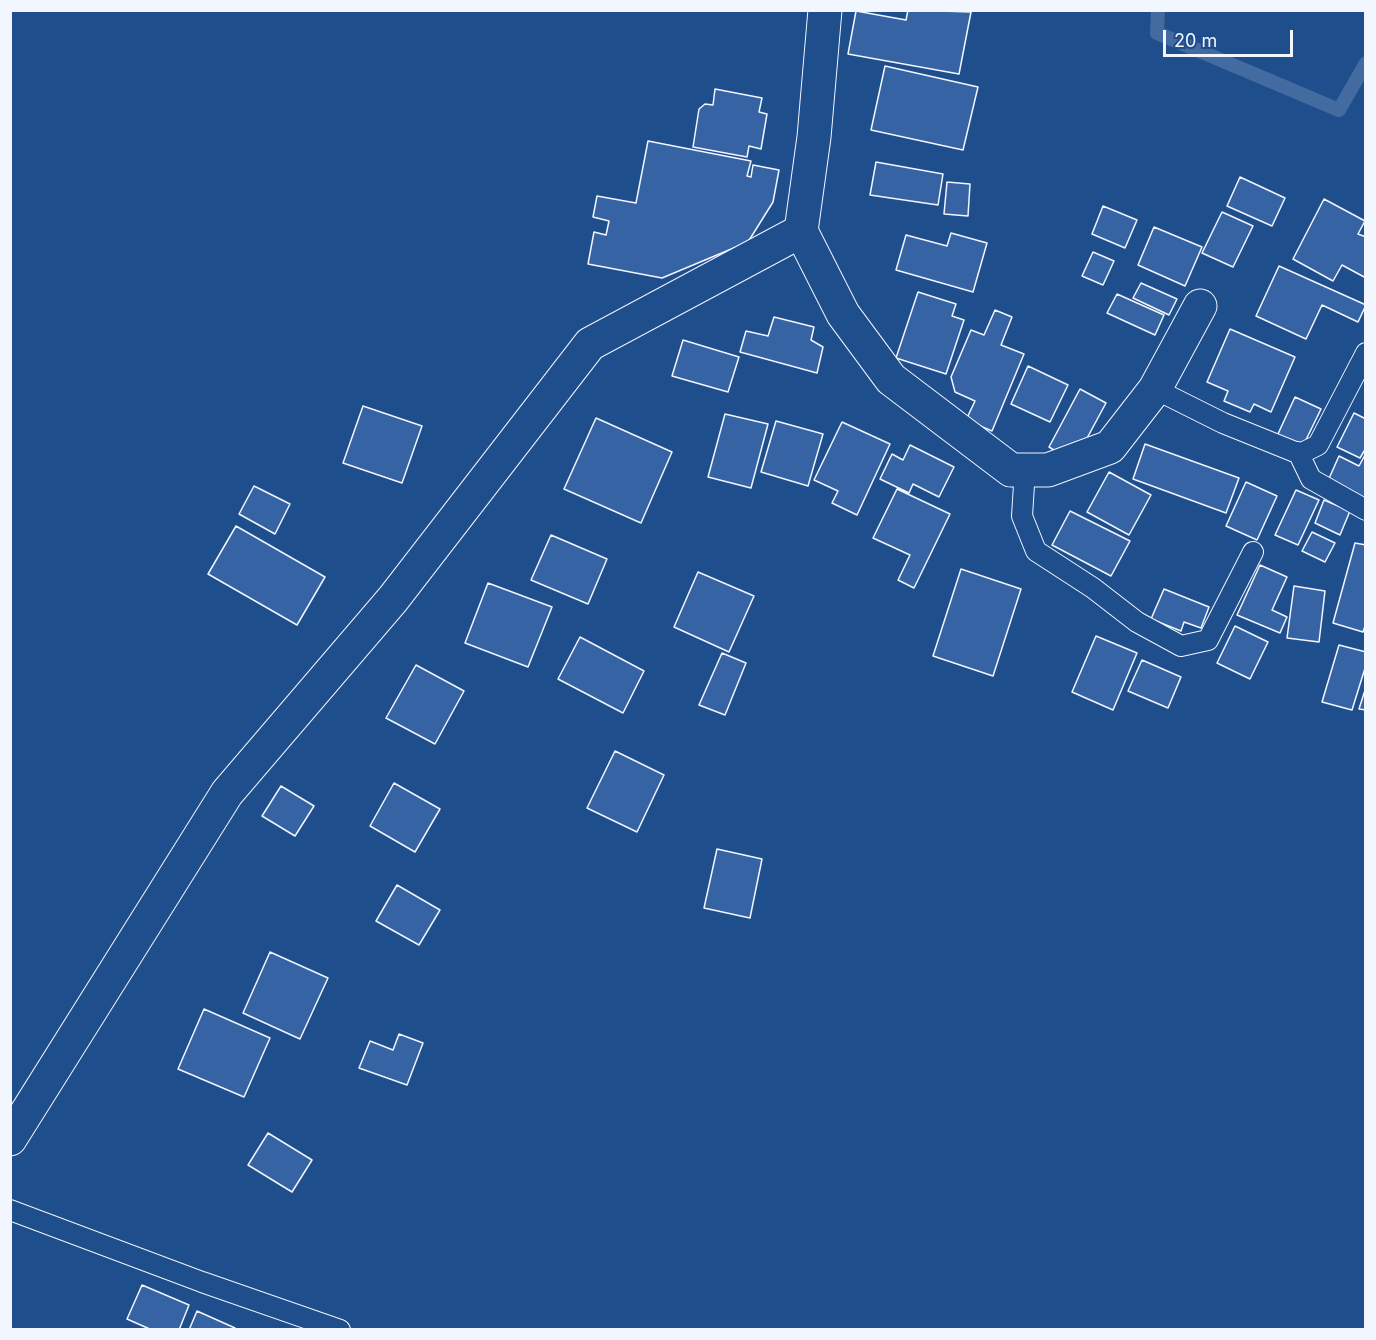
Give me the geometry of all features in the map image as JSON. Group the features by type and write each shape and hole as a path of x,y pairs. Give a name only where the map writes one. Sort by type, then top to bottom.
{"street":[{"path":"825,10 801,231 843,314 891,380 1011,470 1048,470 1110,447 1155,389 1200,306"},
{"path":"10,1139 228,793 393,599 590,344 801,231"}],"lane":[{"path":"1155,389 1222,423 1300,454 1318,445 1365,353"},
{"path":"1298,452 1311,479 1365,510"},
{"path":"1025,470 1022,516 1035,551 1093,588 1137,622 1181,646 1208,640 1253,552"},
{"path":"10,1210 202,1282 339,1329"}],"building":[{"path":"908,10 971,12 959,74 848,54 856,11 906,20"},
{"path":"885,66 978,87 963,150 871,130"},
{"path":"715,89 762,98 759,112 767,114 761,149 749,146 747,157 693,147 699,109 705,104 713,105"},
{"path":"648,141 751,161 747,176 751,177 753,165 779,170 773,202 748,242 662,278 588,264 594,232 606,235 609,221 593,217 597,196 636,203"},
{"path":"876,162 943,174 938,205 870,195"},
{"path":"1240,177 1285,198 1272,226 1227,206"},
{"path":"947,182 970,184 968,216 944,214"},
{"path":"1324,199 1365,221 1358,234 1366,237 1366,278 1342,265 1333,281 1293,259"},
{"path":"1103,206 1137,220 1125,248 1092,234"},
{"path":"1222,212 1253,226 1233,267 1202,253"},
{"path":"1154,227 1202,247 1185,286 1138,265"},
{"path":"951,233 987,243 973,292 896,270 906,235 947,246"},
{"path":"1093,252 1114,261 1103,285 1082,276"},
{"path":"1279,266 1366,305 1358,322 1322,305 1306,339 1256,316"},
{"path":"1141,283 1177,299 1169,315 1133,298"},
{"path":"918,292 956,304 952,316 964,320 946,374 896,358"},
{"path":"1117,294 1164,315 1155,335 1107,313"},
{"path":"995,310 1012,317 1001,345 1024,354 992,431 966,420 975,401 955,392 951,377 971,330 984,335"},
{"path":"774,317 814,327 811,340 823,347 817,373 740,352 746,331 768,336"},
{"path":"1230,329 1295,357 1271,412 1254,404 1250,412 1224,401 1228,391 1207,382"},
{"path":"683,340 739,357 728,392 672,376"},
{"path":"1028,366 1068,385 1050,422 1011,404"},
{"path":"1080,389 1106,403 1079,453 1064,456 1049,447"},
{"path":"1295,397 1321,409 1302,448 1277,436"},
{"path":"363,406 422,426 402,483 343,463"},
{"path":"1354,413 1366,419 1366,448 1360,458 1337,447"},
{"path":"725,414 768,424 751,488 708,477"},
{"path":"596,418 672,452 641,523 564,489"},
{"path":"776,421 823,434 808,486 761,472"},
{"path":"842,422 890,444 857,515 832,503 838,491 814,480"},
{"path":"1145,444 1239,478 1226,513 1133,479"},
{"path":"910,445 954,467 939,497 913,484 909,493 880,479 892,454 903,460"},
{"path":"1366,453 1366,502 1327,483 1339,456 1359,466"},
{"path":"1109,472 1151,495 1129,535 1087,512"},
{"path":"1246,482 1277,496 1257,540 1226,526"},
{"path":"254,486 290,504 275,534 239,514"},
{"path":"897,489 950,514 914,588 898,580 910,555 873,538"},
{"path":"1296,490 1319,500 1298,545 1275,535"},
{"path":"1324,500 1350,511 1340,535 1315,523"},
{"path":"1070,511 1130,541 1111,576 1052,545"},
{"path":"236,526 325,577 297,625 208,574"},
{"path":"1312,532 1335,543 1325,562 1302,551"},
{"path":"551,535 607,559 588,604 531,580"},
{"path":"1355,543 1366,545 1366,623 1363,632 1333,623"},
{"path":"1260,565 1287,577 1272,610 1287,617 1280,633 1237,615"},
{"path":"961,569 1021,589 993,676 933,656"},
{"path":"698,572 754,596 729,652 674,627"},
{"path":"488,583 552,607 528,667 465,643"},
{"path":"1294,586 1325,591 1319,642 1287,638"},
{"path":"1164,589 1209,607 1201,628 1184,622 1181,631 1151,619"},
{"path":"1235,626 1268,642 1250,679 1217,663"},
{"path":"1096,636 1137,653 1113,710 1072,692"},
{"path":"580,637 644,671 623,713 558,679"},
{"path":"1339,645 1366,652 1366,665 1352,710 1322,702"},
{"path":"722,653 746,663 725,715 699,705"},
{"path":"1142,660 1181,677 1168,708 1128,691"},
{"path":"416,665 464,691 435,744 386,718"},
{"path":"1366,687 1366,710 1359,709"},
{"path":"615,751 664,775 637,832 587,808"},
{"path":"394,783 440,809 415,852 370,826"},
{"path":"281,786 314,806 295,836 262,816"},
{"path":"717,849 762,859 750,918 704,908"},
{"path":"397,885 440,910 419,945 376,921"},
{"path":"270,952 328,978 300,1039 243,1013"},
{"path":"204,1009 270,1038 244,1097 178,1069"},
{"path":"399,1034 423,1043 407,1085 359,1068 370,1041 393,1050"},
{"path":"268,1133 312,1160 292,1192 248,1165"},
{"path":"142,1285 189,1305 179,1330 152,1330 127,1319"},
{"path":"197,1311 235,1328 234,1330 189,1330"}],"waterway":[{"path":"1158,10 1157,33 1339,110 1366,63"}]}
